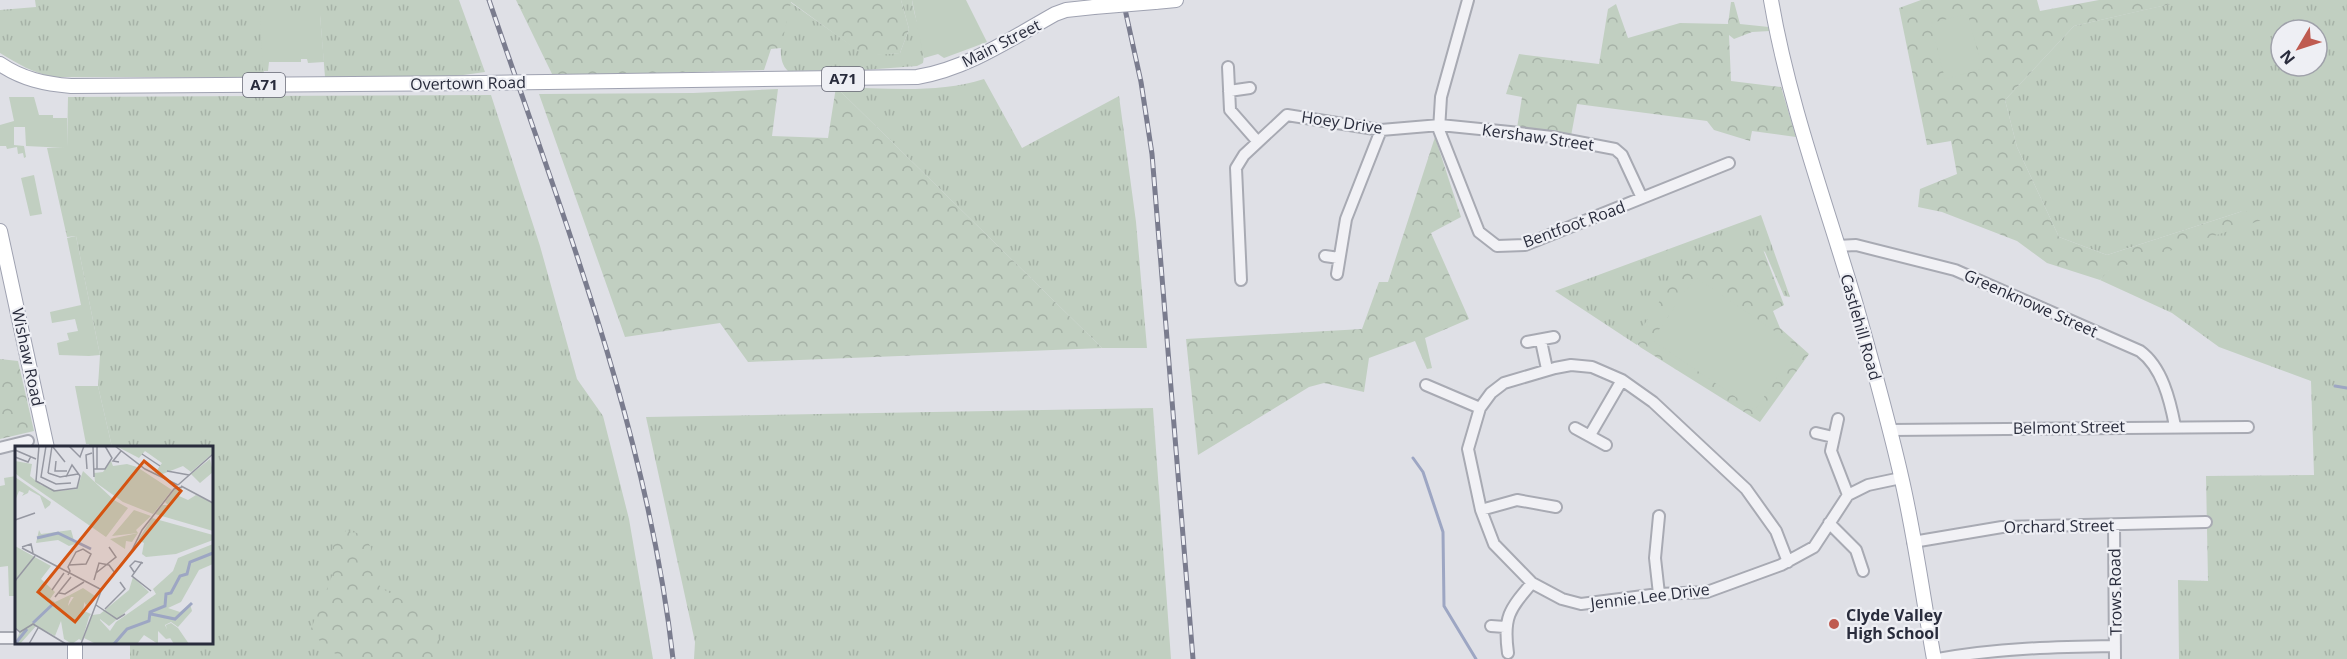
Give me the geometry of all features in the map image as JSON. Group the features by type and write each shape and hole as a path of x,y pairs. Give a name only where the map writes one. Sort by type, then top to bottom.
{"main road":[{"name":"Main Street","path":"932,75 973,58 1066,10 1176,0"},
{"name":"Castlehill Road","path":"1771,0 1793,104 1890,430 1902,478 1936,659"},
{"name":"Overtown Road","path":"2,68 45,84 70,86 770,81 932,75"},
{"name":"Wishaw Road","path":"0,231 47,446"}],"street":[{"name":"Bentfoot Road","path":"1468,0 1441,97 1439,130 1479,232 1497,246 1525,245 1729,163"},
{"path":"1228,67 1230,110 1258,142"},
{"path":"1229,91 1250,88"},
{"name":"Hoey Drive","path":"1241,280 1236,168 1244,155 1287,115 1381,130 1440,125"},
{"name":"Kershaw Street","path":"1440,125 1552,136 1616,149 1622,155 1642,198"},
{"path":"1337,274 1346,219 1381,130"},
{"name":"Greenknowe Street","path":"1837,246 1856,245 1955,270 2140,351 2147,357 2170,397 2175,426"},
{"path":"1325,256 1340,258"},
{"path":"1527,342 1554,337"},
{"path":"1541,341 1547,369"},
{"name":"Jennie Lee Drive","path":"1788,562 1776,531 1746,489 1653,402 1622,380 1592,367 1571,365 1547,369 1504,383 1491,393 1480,408 1468,449 1481,510 1494,544 1532,583 1562,599 1581,604 1659,594 1707,592 1788,562 1814,547 1848,495"},
{"path":"1590,435 1622,380"},
{"path":"1426,385 1480,408"},
{"path":"1838,419 1831,451 1848,495 1868,485 1902,478"},
{"name":"Belmont Street","path":"1890,430 2248,427"},
{"path":"1575,428 1606,445"},
{"path":"1816,433 1833,437"},
{"path":"0,448 28,441"},
{"path":"1481,510 1517,500 1556,507"},
{"path":"1659,516 1655,558 1659,594"},
{"name":"Orchard Street","path":"1913,542 2002,527 2206,522"},
{"path":"1829,523 1856,550 1863,571"},
{"name":"Trows Road","path":"2114,525 2115,659"},
{"path":"1508,653 1505,627 1511,607 1532,583"},
{"path":"1491,626 1505,627"},
{"path":"1936,659 1993,650 2115,646"}],"green space":[{"path":"35,0 459,0 485,72 456,76 325,77 320,15 261,15 264,77 54,77 32,71 0,53 0,10 36,7"},
{"path":"516,0 901,0 909,29 900,53 865,56 791,2 781,48 771,49 764,70 553,76"},
{"path":"901,0 912,0 922,40 923,63 917,66 864,70 788,71 783,65 781,48 790,2 865,55 900,53 909,29"},
{"path":"912,0 966,0 987,42 944,58 938,54 924,58"},
{"path":"1921,0 2037,0 2040,11 2099,0 2170,0 2171,4 2074,26 2005,100 2017,147 2059,237 2107,255 2243,211 2271,217 2108,271 2100,280 2047,263 2017,241 1942,212 1918,207 1920,189 1957,174 1951,141 1927,145 1899,8"},
{"path":"2170,0 2347,0 2347,659 2179,659 2178,580 2208,581 2206,476 2314,475 2311,381 2219,347 2172,313 2100,280 2107,271 2243,211 2107,255 2059,237 2017,147 2005,100 2074,26 2170,4"},
{"path":"1731,2 1734,2 1740,24 1769,27 1770,31 1752,32 1734,39 1729,35 1731,81 1781,87 1796,137 1752,131 1750,141 1714,130 1707,121 1577,104 1571,136 1517,128 1522,97 1506,94 1519,54 1599,64 1608,9 1616,4 1628,38 1680,23 1728,24"},
{"path":"1968,14 1982,69 1945,79 1931,23"},
{"path":"260,15 320,15 324,62 308,63 307,59 301,59 301,62 269,62 268,71 263,71"},
{"path":"984,79 1022,148 1119,96 1136,222 1147,348 1102,348 836,87 892,89 948,87"},
{"path":"836,87 1102,348 748,362 720,323 625,337 539,94 693,93 778,89 772,136 828,138"},
{"path":"491,95 540,246 577,379 603,416 629,519 653,659 130,659 130,644 213,644 213,446 112,446 98,386 100,355 76,236 67,237 47,148 67,147 68,97"},
{"path":"9,97 34,97 39,115 67,118 67,148 26,146 25,127 14,127 14,145 24,146 26,157 24,158 23,153 18,154 17,147 7,149 6,146 0,146 0,125 14,121"},
{"path":"1435,137 1461,217 1431,233 1469,319 1425,338 1432,368 1427,369 1415,341 1369,358 1364,392 1324,383 1309,387 1198,455 1186,339 1362,329 1379,282 1388,282"},
{"path":"34,175 42,214 30,216 21,178"},
{"path":"1761,215 1790,297 1784,296 1765,252 1754,244 1647,327 1637,345 1555,291"},
{"path":"76,236 100,355 59,355 57,343 69,340 67,333 78,331 75,319 52,323 50,312 81,305 67,238"},
{"path":"1741,238 1761,244 1784,305 1773,311 1780,328 1809,354 1760,422 1640,347 1634,340 1665,293 1705,248"},
{"path":"1695,277 1798,347 1755,410 1652,340"},
{"path":"0,359 18,361 34,431 0,439"},
{"path":"75,386 98,386 112,446 86,444"},
{"path":"1153,408 1171,659 694,659 695,642 646,417"},
{"path":"15,476 15,596 9,596 8,566 0,567 0,486 5,485 4,478"},
{"path":"344,531 364,534 371,548 369,567 381,588 430,616 441,645 443,659 351,659 332,652 315,635 311,629 332,576 333,544"}],"waterway":[{"path":"2335,386 2347,388"},
{"path":"1413,458 1423,472 1443,532 1444,606 1476,659"}],"railway":[{"path":"489,0 573,243 623,407 644,490 661,574 673,659"},
{"path":"1123,0 1141,82 1152,154 1193,659"}],"place":[{"name":"Clyde Valley High School","path":"1834,624"}]}
